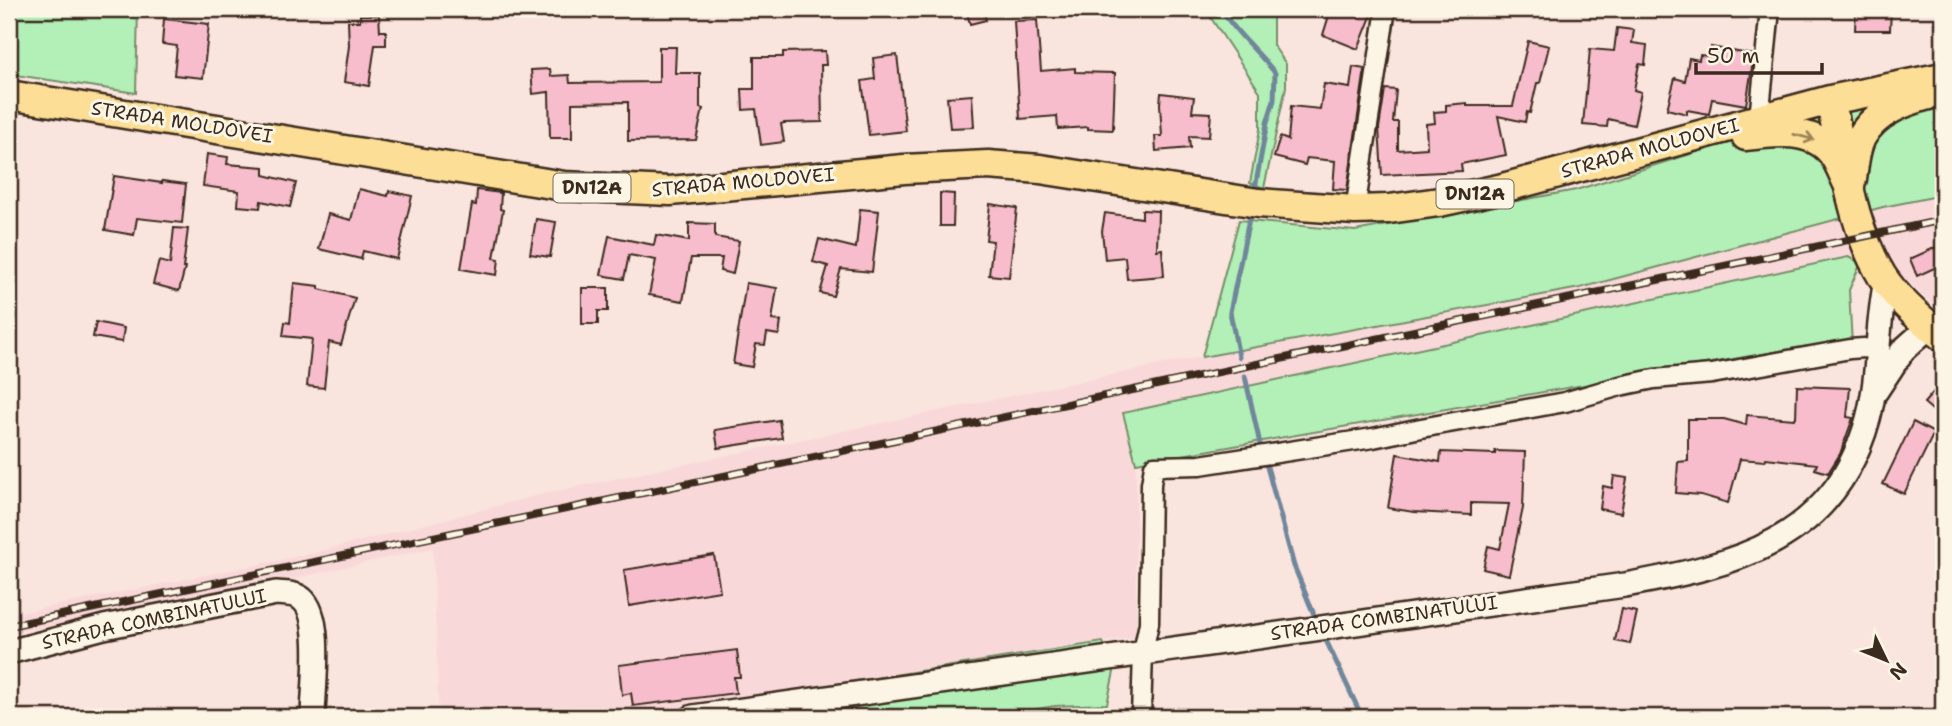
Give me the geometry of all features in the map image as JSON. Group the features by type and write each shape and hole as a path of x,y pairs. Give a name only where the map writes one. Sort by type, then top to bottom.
{"main road":[{"name":"STRADA MOLDOVEI","path":"9,95 266,135 564,186 670,191 904,169 988,165 1040,169 1258,203 1355,210 1389,209 1440,202 1499,189 1830,100 1943,77"},
{"path":"1850,188 1862,135 1882,114 1907,100 1943,91"},
{"path":"1830,100 1850,188 1867,242 1886,281 1901,300 1936,331"},
{"path":"1592,163 1635,159 1739,137 1778,132 1808,136 1821,143 1832,153 1850,188"}],"street":[{"path":"1355,210 1386,9"},
{"path":"1759,119 1770,9"},
{"name":"STRADA COMBINATULUI","path":"693,717 1625,585 1716,566 1751,554 1776,542 1811,516 1846,471 1859,444 1872,397 1880,311 1886,281"},
{"path":"1872,397 1903,350 1936,331"},
{"path":"1141,717 1143,652 1149,623 1151,484 1154,466 1200,465 1373,438 1565,402 1654,379 1712,374 1744,366 1850,349 1878,351"},
{"name":"STRADA COMBINATULUI","path":"9,652 104,627 276,593 293,594 304,600 311,611 315,629 313,717"}],"shaded area":[{"path":"1943,195 1943,314 1907,281 1848,257 1123,413 1136,463 1136,637 628,717 439,717 433,548 282,581 9,634 9,615 310,554 547,493 1164,364 1580,288 1883,207"},
{"path":"1055,706 1064,717 989,717"}],"green space":[{"path":"9,9 138,9 136,93 9,74"},
{"path":"1205,9 1273,9 1273,45 1286,64 1286,87 1264,188 1250,183 1260,129 1260,92"},
{"path":"1943,75 1943,195 1883,207 1580,288 1202,357 1239,220 1355,231 1576,190"},
{"path":"1848,257 1861,263 1849,290 1852,345 1808,346 1136,463 1123,413"},
{"path":"1103,642 1114,672 1107,704 1055,706 989,717 628,717"}],"building":[{"path":"966,9 983,9 986,20 970,24"},
{"path":"1331,9 1374,9 1358,49 1323,35"},
{"path":"1856,9 1891,9 1890,30 1855,30"},
{"path":"360,15 379,15 380,31 386,31 386,45 375,45 369,86 344,82 349,46 348,21 360,21"},
{"path":"164,19 209,24 203,78 174,75 177,46 162,44"},
{"path":"1037,20 1041,71 1075,68 1075,72 1115,73 1113,130 1088,127 1058,129 1057,116 1020,119 1014,21"},
{"path":"1617,28 1634,30 1632,43 1647,45 1645,65 1639,64 1634,90 1641,92 1634,125 1608,119 1607,127 1583,125 1590,49 1614,51"},
{"path":"1528,41 1549,46 1540,83 1537,83 1530,113 1527,112 1525,122 1498,116 1506,155 1461,164 1462,171 1382,175 1379,128 1385,89 1396,90 1393,122 1398,122 1398,150 1427,148 1426,124 1435,123 1434,112 1446,111 1446,105 1467,103 1467,106 1513,106"},
{"path":"659,47 676,47 675,73 700,73 700,108 703,109 696,140 628,141 628,102 572,103 572,138 550,138 549,92 533,94 531,70 550,69 551,76 569,75 570,83 659,82"},
{"path":"1711,47 1754,55 1746,105 1712,99 1709,114 1687,110 1687,114 1667,109 1675,78 1685,81 1689,58 1699,60 1700,55 1709,56"},
{"path":"825,51 826,65 821,65 822,122 781,124 784,142 761,145 756,109 743,110 742,89 754,89 754,57 783,57 783,52"},
{"path":"897,55 906,131 869,135 862,81 875,79 873,58"},
{"path":"1353,67 1365,69 1347,190 1333,189 1335,161 1307,158 1305,165 1274,157 1280,137 1288,140 1291,106 1320,109 1324,84 1350,88"},
{"path":"1161,93 1194,97 1192,112 1211,113 1209,137 1189,136 1190,148 1156,151 1155,136 1162,136"},
{"path":"972,95 974,127 950,128 947,97"},
{"path":"207,154 228,157 227,164 264,167 264,175 296,183 290,207 261,201 260,208 238,206 239,191 203,186"},
{"path":"114,176 186,184 182,223 137,218 134,235 105,230"},
{"path":"359,189 388,196 389,191 412,196 397,259 363,251 361,259 319,249 328,214 351,220"},
{"path":"477,190 501,193 500,209 503,210 494,258 499,259 497,275 461,269 472,204 476,205"},
{"path":"940,193 954,194 953,226 940,226"},
{"path":"990,204 1017,208 1009,277 989,275 993,241 986,240"},
{"path":"860,209 879,211 872,272 841,269 833,296 820,293 828,266 813,262 819,239 856,248"},
{"path":"1142,210 1158,211 1157,250 1162,249 1164,276 1127,279 1125,257 1105,259 1102,231 1105,213 1142,218"},
{"path":"536,219 556,222 550,257 530,254"},
{"path":"689,223 715,224 715,237 739,241 733,274 720,271 722,258 691,258 683,301 649,295 656,260 629,255 624,279 601,275 609,236 654,245 656,235 689,241"},
{"path":"174,228 188,229 185,268 179,291 153,284 159,261 170,264"},
{"path":"1943,244 1943,264 1917,276 1910,259"},
{"path":"294,283 319,286 319,289 355,298 341,345 329,342 324,388 307,386 312,339 283,336 285,322 290,323"},
{"path":"746,283 777,288 772,320 781,321 779,335 767,333 765,345 756,344 752,367 733,364"},
{"path":"582,288 608,288 608,311 598,311 598,324 582,324"},
{"path":"96,322 124,328 122,342 93,337"},
{"path":"1943,381 1943,419 1924,403"},
{"path":"1797,386 1850,388 1847,417 1853,418 1840,454 1828,473 1815,469 1817,464 1766,458 1765,461 1740,459 1728,503 1701,495 1676,493 1678,462 1688,461 1688,419 1724,419 1746,425 1747,415 1794,419"},
{"path":"779,420 782,438 718,448 715,430"},
{"path":"1913,422 1934,433 1904,494 1883,484"},
{"path":"1495,451 1525,452 1523,508 1509,575 1483,569 1488,546 1500,549 1509,504 1471,503 1471,515 1388,508 1397,454 1440,462 1441,452 1495,454"},
{"path":"1614,476 1627,478 1621,513 1600,509 1603,486 1612,488"},
{"path":"714,555 720,591 629,606 624,570"},
{"path":"1622,609 1637,612 1630,644 1615,641"},
{"path":"737,650 740,677 734,677 736,693 633,706 631,693 622,695 619,665"}],"waterway":[{"path":"1221,9 1275,73 1274,100 1254,194"},
{"path":"1239,357 1230,312 1251,210"},
{"path":"1245,376 1260,444"},
{"path":"1266,463 1294,566 1315,617"},
{"path":"1324,636 1362,717"}],"railway":[{"path":"9,626 1943,220"}]}
